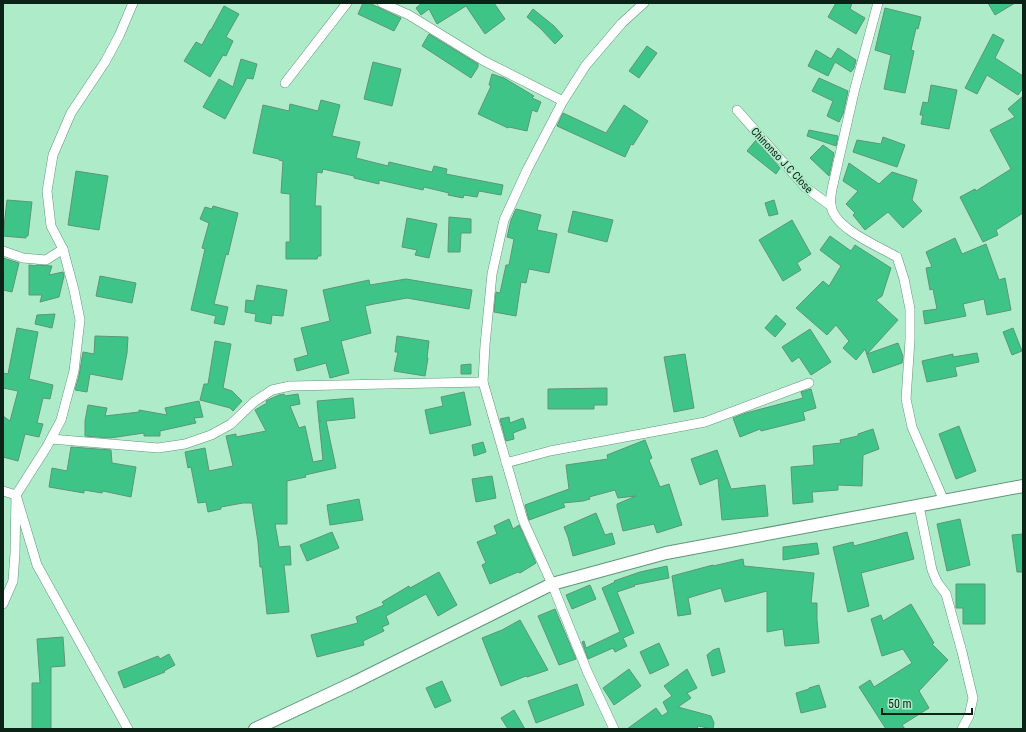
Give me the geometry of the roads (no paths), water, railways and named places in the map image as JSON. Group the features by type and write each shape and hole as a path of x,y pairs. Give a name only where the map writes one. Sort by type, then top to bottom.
{"street":[{"path":"3,604 13,581 16,495 51,439 61,420 74,371 80,320 63,249 51,226 47,191 53,155 71,113 106,62 133,3"},
{"path":"285,83 347,3"},
{"path":"382,3 409,15 484,61 563,101"},
{"path":"614,729 587,671 524,520 482,382 492,274 504,220 527,170 563,101 586,66 622,24 644,3"},
{"path":"878,3 855,88 832,189 831,206 837,220 860,237 897,257 904,279 910,309 910,340 906,399 912,427 944,501"},
{"name":"Chinonso J.C Close","path":"736,110 805,187 831,206"},
{"path":"3,250 23,258 46,260 63,249"},
{"path":"51,439 158,448 185,444 211,435 231,424 254,402 272,390 278,388 290,386 482,382"},
{"path":"506,463 550,451 705,422 809,383"},
{"path":"255,729 353,683 552,584 666,553 1023,486"},
{"path":"3,491 16,495"},
{"path":"16,495 37,565 128,729"},
{"path":"919,506 932,570 937,582 946,594 972,692 973,698 969,716 962,729"}]}
